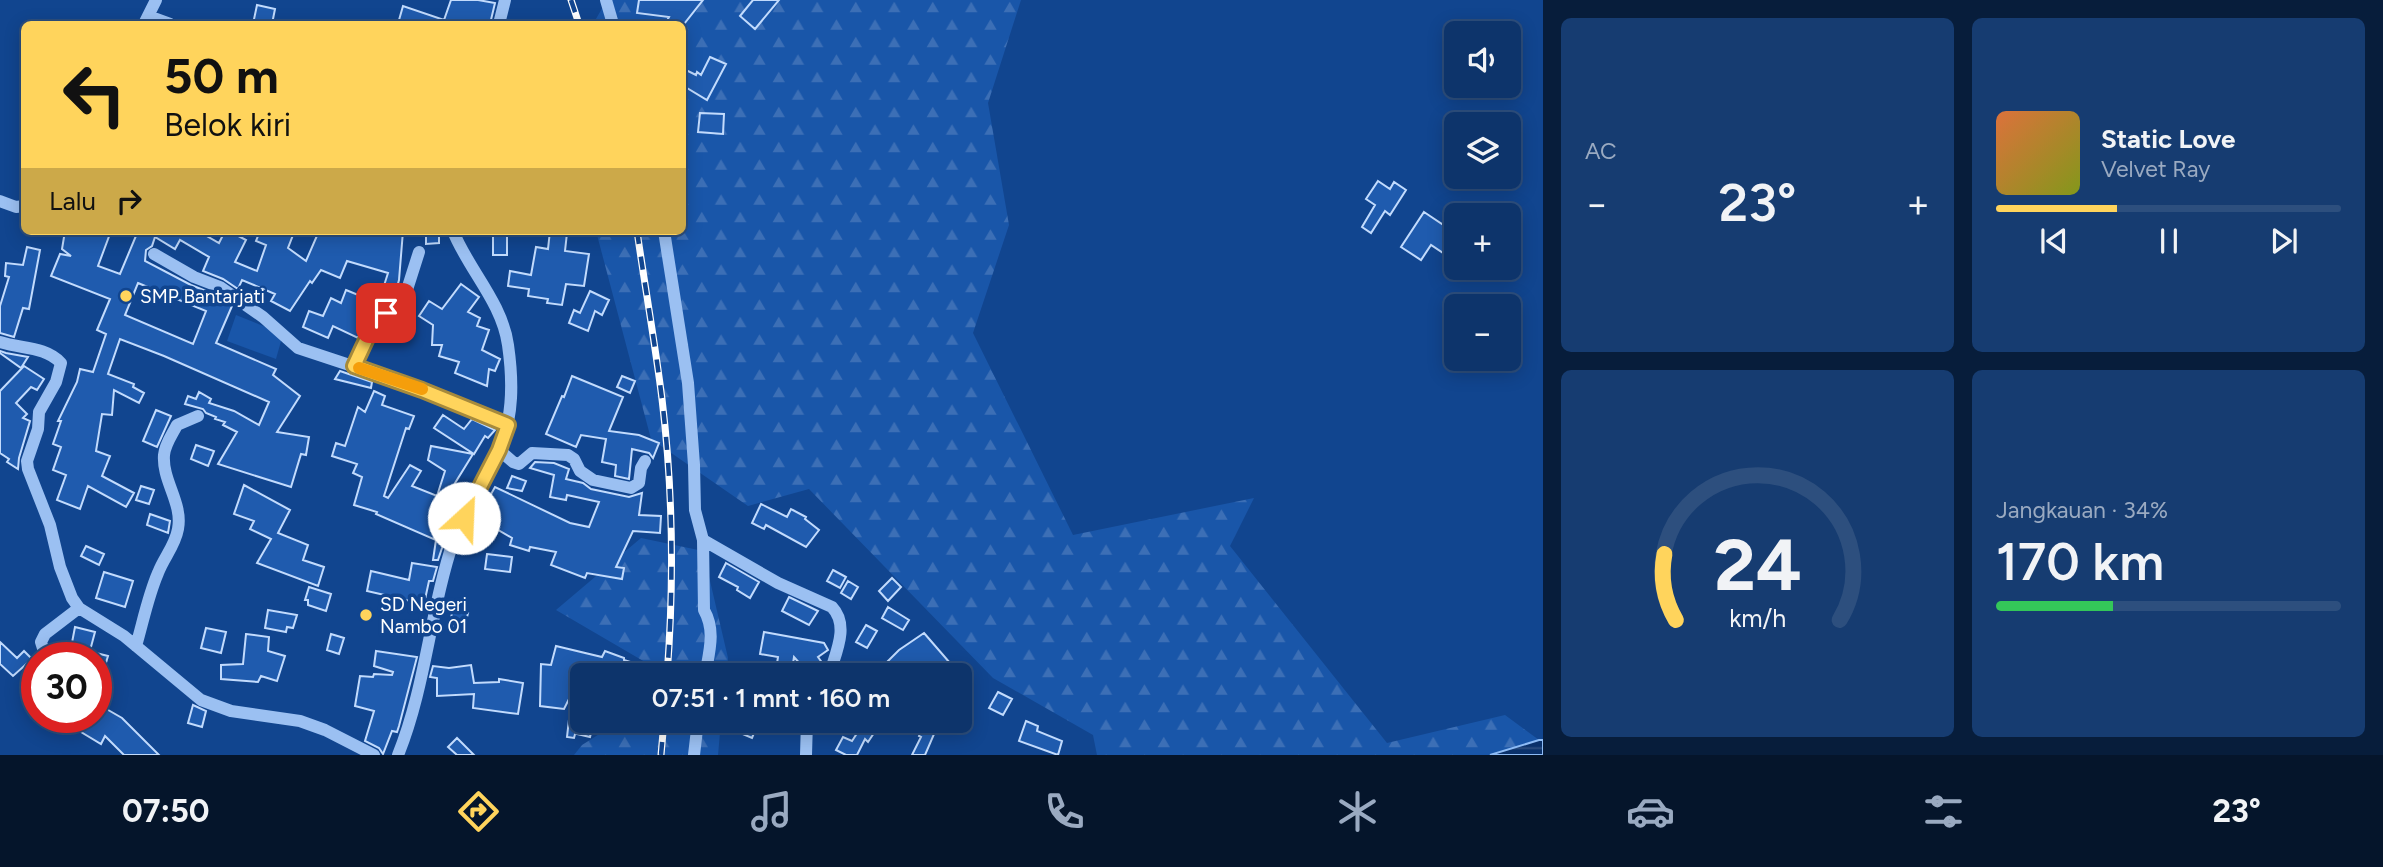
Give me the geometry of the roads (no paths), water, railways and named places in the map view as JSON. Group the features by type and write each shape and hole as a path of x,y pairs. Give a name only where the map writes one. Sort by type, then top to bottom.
{"street":[{"path":"146,20 156,0"},
{"path":"500,21 506,0"},
{"path":"606,0 612,21"},
{"path":"0,201 21,206"},
{"path":"398,755 414,715 422,669 454,540 475,493 499,450 508,425 512,399 508,342 489,292 461,253 454,235"},
{"path":"665,235 688,383 695,510 703,540 704,610 709,619 712,638 707,663"},
{"path":"354,366 375,321 393,309 405,296 419,252"},
{"path":"154,254 220,287 262,317 298,348 422,390 508,425"},
{"path":"0,342 26,346 56,358 61,363 56,382 39,412 38,429 27,460 50,525 60,567 79,608 136,646 201,700 231,711 300,722 325,730 374,755"},
{"path":"136,646 159,570 176,539 179,524 166,472 164,456 167,444 177,425 198,416"},
{"path":"499,450 519,464 532,453 568,455 574,458 580,471 593,480 631,488 639,483 645,461"},
{"path":"703,540 778,583 832,607 839,614 841,630 832,663"},
{"path":"41,642 45,634 79,608"},
{"path":"694,755 697,733"},
{"path":"806,755 807,733"}],"railway":[{"path":"571,0 578,21"},
{"path":"638,235 666,433 671,572 668,663"},
{"path":"661,755 663,733"}],"place":[{"name":"SMP Bantarjati","path":"126,296"},
{"name":"SD Negeri Nambo 01","path":"366,615"}]}
